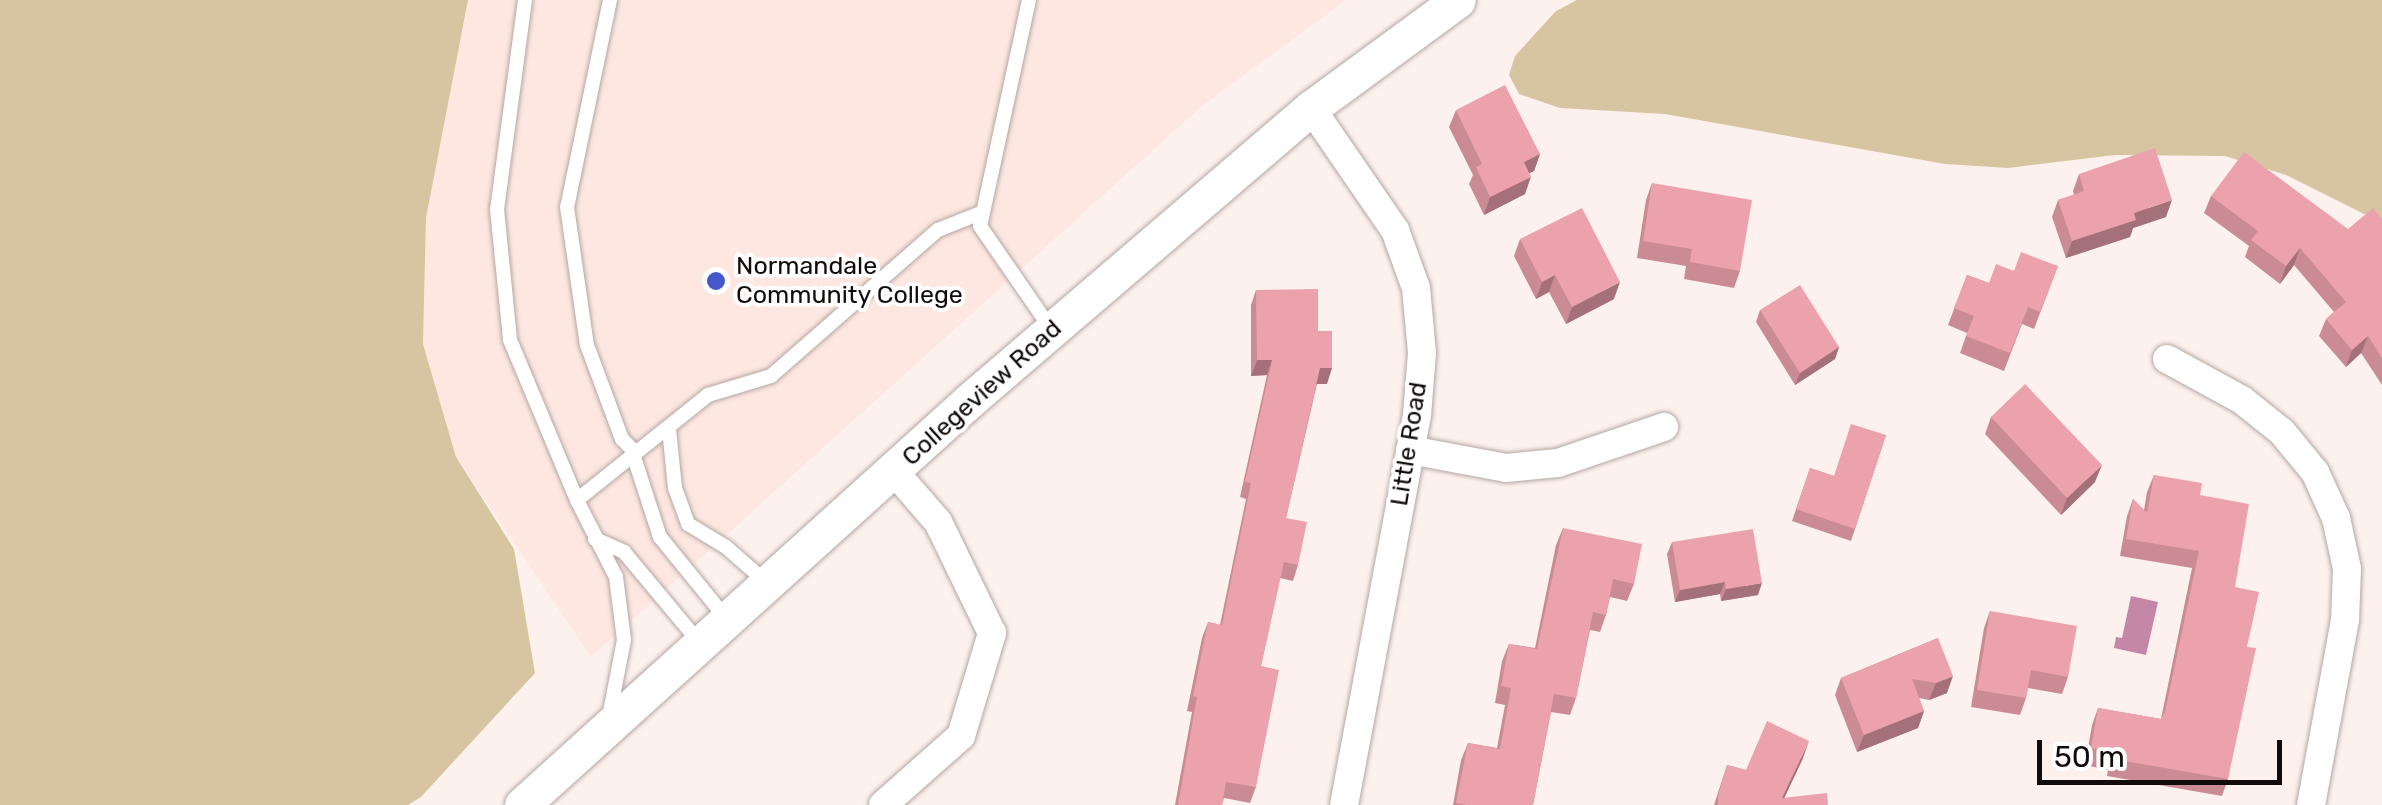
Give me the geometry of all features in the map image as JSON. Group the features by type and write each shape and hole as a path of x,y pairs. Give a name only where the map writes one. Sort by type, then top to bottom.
{"street":[{"name":"Collegeview Road","path":"522,805 1052,330 1311,108 1458,0"},
{"name":"Little Road","path":"1311,108 1396,230 1416,288 1422,353 1410,450 1344,805"},
{"path":"2167,359 2242,400 2282,432 2315,472 2336,518 2347,568 2346,620 2311,805"},
{"path":"1410,450 1506,468 1523,467 1558,463 1664,427"},
{"path":"883,805 961,736 992,633 938,522 894,471"}],"lane":[{"path":"525,0 497,208 510,340 577,500 616,577 624,640 607,731"},
{"path":"610,0 567,207 587,344 634,458 660,537 729,622"},
{"path":"1029,0 980,226 1052,330"},
{"path":"577,500 708,395 771,376 905,254 948,223 983,212"},
{"path":"669,428 675,488 688,524 726,547 769,585"},
{"path":"595,539 624,552 702,645"}],"shaded area":[{"path":"0,0 468,0 426,218 423,344 456,457 514,549 535,673 421,797 408,805 0,805"},
{"name":"Normandale Community College","path":"468,0 1346,0 1202,106 591,657 456,457 423,344 426,218"},
{"path":"1577,0 2382,0 2382,223 2286,175 2225,156 2115,155 2008,168 1945,164 1665,114 1560,108 1519,94 1509,75 1515,56 1556,11"},
{"path":"2131,596 2158,602 2146,655 2114,648 2116,637 2122,638"}],"building":[{"path":"1505,85 1540,154 1524,162 1531,177 1490,197 1476,167 1482,164 1456,110"},
{"path":"2155,148 2172,200 2134,213 2136,220 2072,241 2058,200 2084,191 2079,174"},
{"path":"2244,152 2348,229 2373,208 2382,219 2382,358 2368,336 2352,350 2326,319 2346,302 2300,248 2286,266 2251,240 2258,231 2211,196"},
{"path":"1652,183 1752,200 1740,271 1690,262 1692,249 1643,241"},
{"path":"1582,208 1620,282 1572,307 1555,275 1542,282 1520,239"},
{"path":"2021,252 2058,266 2040,312 2028,307 2010,353 1966,336 1974,316 1954,308 1967,275 1989,283 1996,264 2014,271"},
{"path":"1800,285 1839,347 1800,373 1760,310"},
{"path":"1318,289 1318,331 1332,331 1332,368 1320,368 1286,518 1307,522 1298,565 1284,562 1261,666 1279,670 1256,787 1226,782 1222,805 1178,805 1208,622 1222,625 1251,483 1245,482 1272,360 1257,360 1256,290"},
{"path":"2025,384 2102,465 2067,498 1991,417"},
{"path":"1851,424 1886,435 1855,529 1796,509 1810,468 1834,476"},
{"path":"2154,475 2202,483 2200,495 2249,504 2235,587 2259,592 2247,647 2256,648 2228,779 2113,759 2115,753 2091,748 2098,708 2161,719 2165,712 2199,551 2126,539 2133,499 2147,513"},
{"path":"1563,528 1642,544 1634,584 1613,579 1606,615 1593,612 1576,698 1554,694 1533,805 1456,803 1468,743 1500,749 1511,688 1501,686 1509,644 1537,649"},
{"path":"1753,529 1762,583 1726,589 1725,582 1680,590 1672,542"},
{"path":"1990,611 2077,626 2068,677 2031,670 2026,698 1977,690"},
{"path":"1938,638 1953,676 1936,683 1912,679 1924,711 1864,735 1841,678"},
{"path":"1767,721 1809,741 1782,798 1827,793 1828,805 1718,805 1727,765 1746,770"}],"place":[{"name":"Normandale Community College","path":"716,281"}]}
